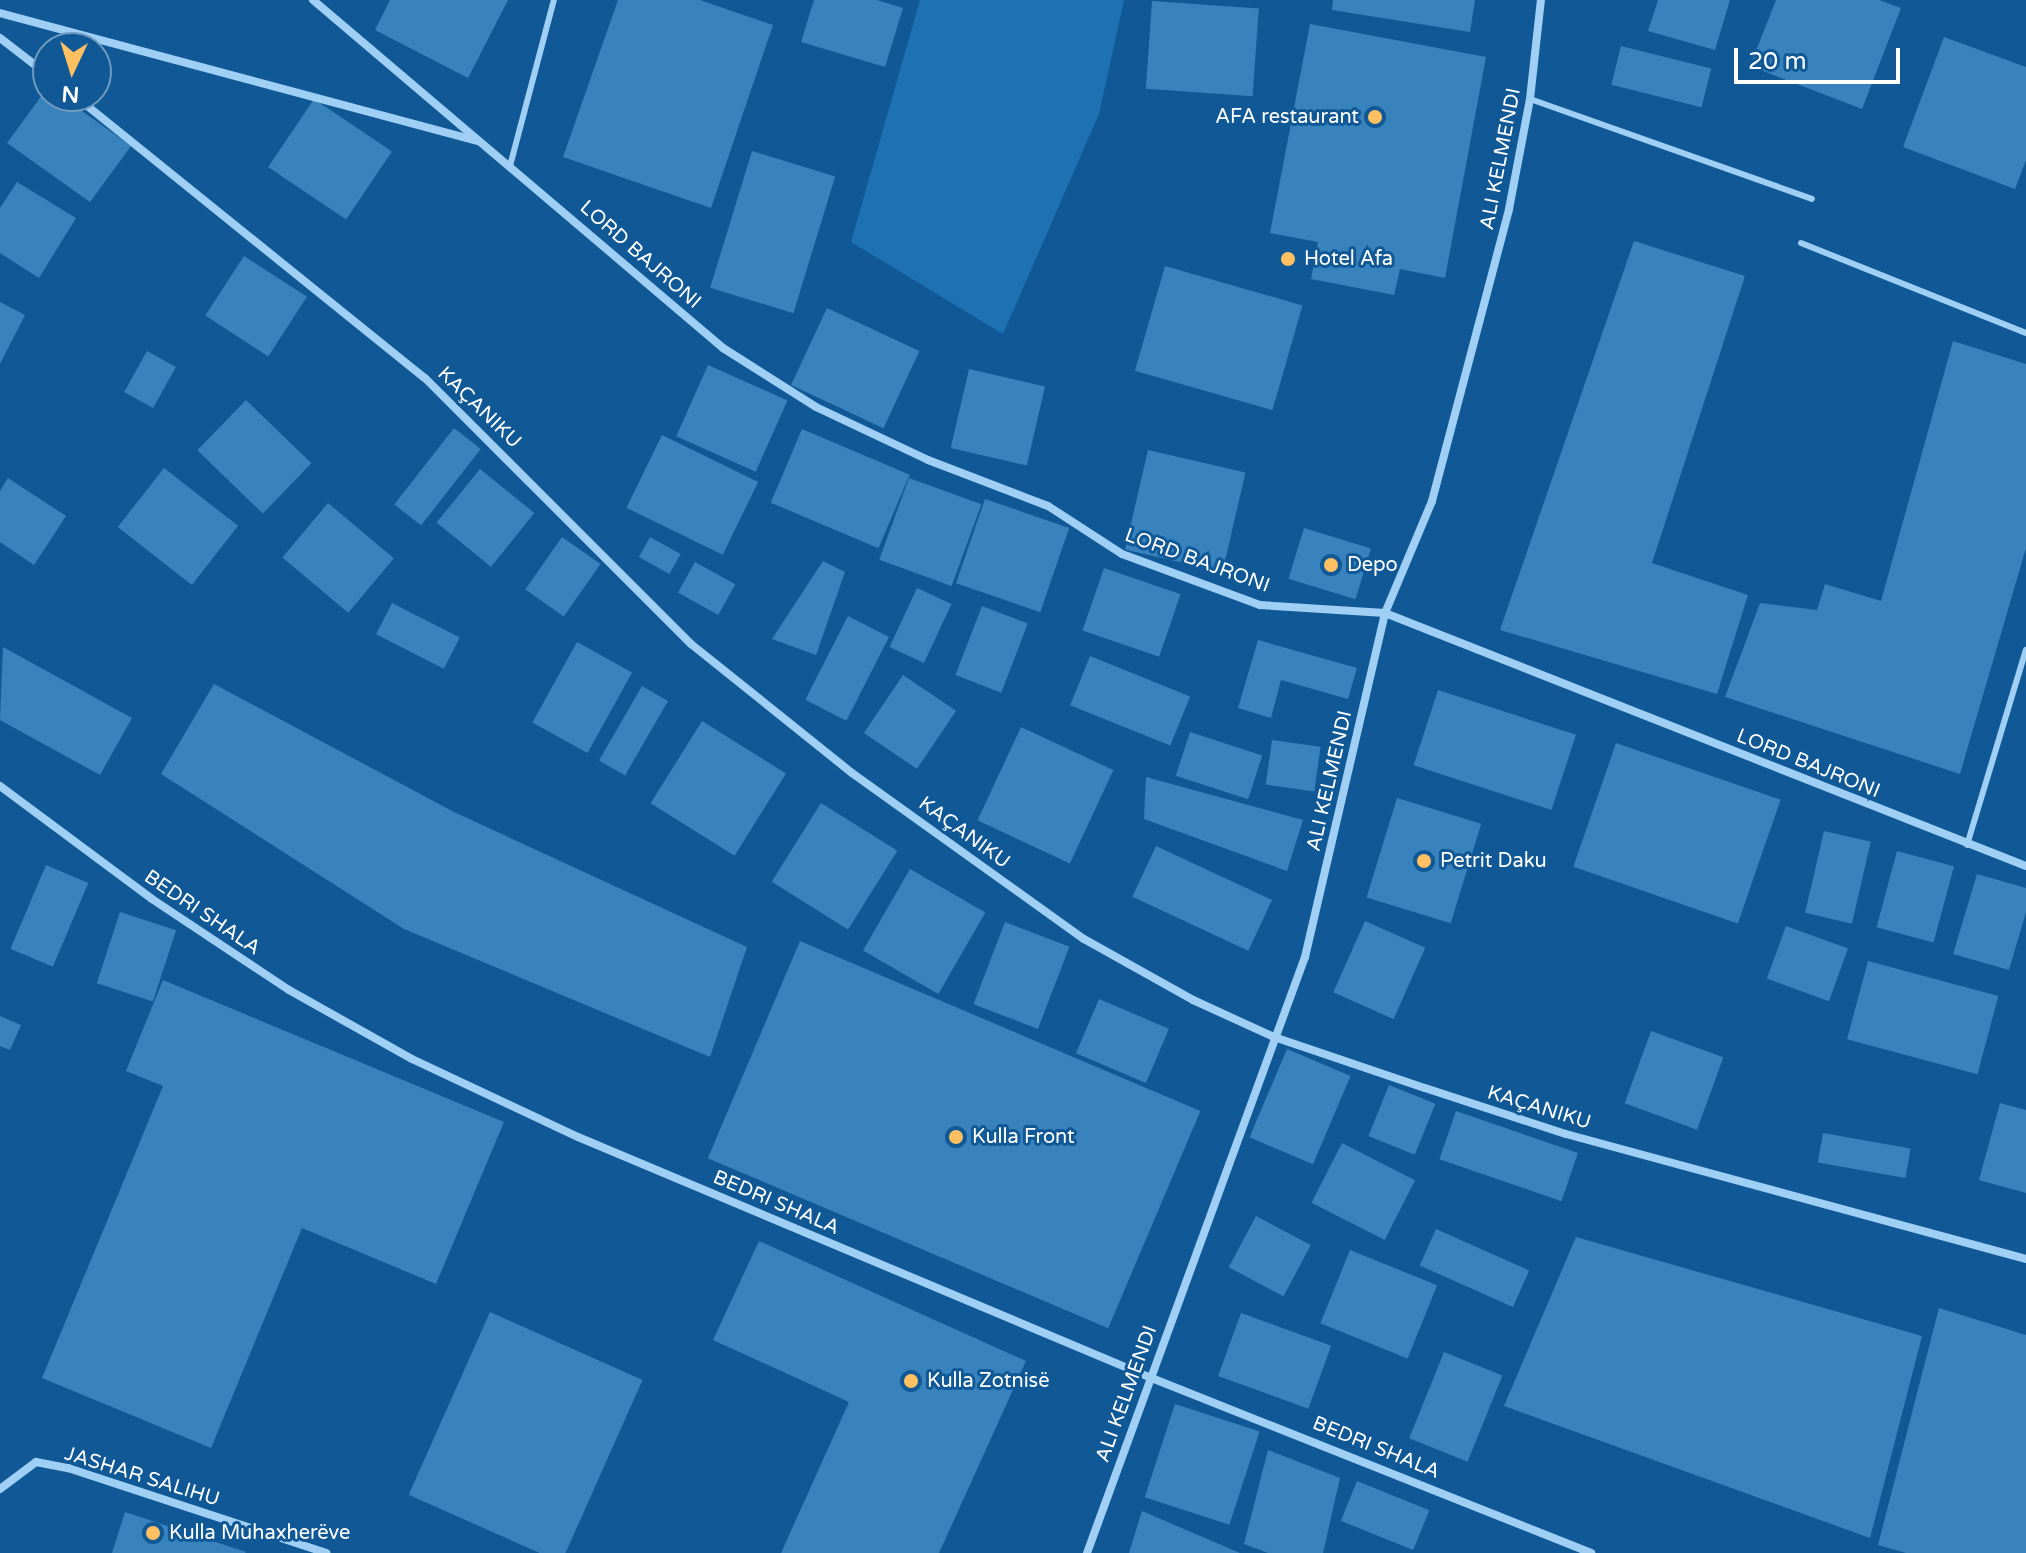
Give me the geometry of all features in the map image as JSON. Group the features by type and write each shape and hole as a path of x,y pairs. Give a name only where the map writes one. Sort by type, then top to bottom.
{"street":[{"name":"LORD BAJRONI","path":"313,0 723,348 816,407 928,460 1048,506 1122,554 1260,605 1385,613 2026,866"},
{"name":"ALI KELMENDI","path":"1087,1553 1305,957 1385,613 1432,501 1500,248 1530,99 1541,0"},
{"name":"LORD BAJRONI","path":"0,13 484,142"},
{"path":"0,38 32,63"},
{"name":"KAÇANIKU","path":"95,112 425,378 691,644 852,773 1084,939 1193,1000 1274,1037 1566,1134 2026,1259"},
{"name":"BEDRI SHALA","path":"0,786 152,899 289,990 412,1059 578,1137 1149,1377 1571,1549 1591,1553"},
{"name":"JASHAR SALIHU","path":"0,1489 36,1462 68,1468 326,1553"}],"lane":[{"path":"510,166 554,0"},
{"path":"1530,99 1812,199"},
{"path":"1801,243 2026,333"},
{"path":"1967,845 2026,650"}],"shaded area":[{"path":"920,0 1124,0 1099,114 1003,334 851,242"}],"building":[{"path":"390,0 508,0 468,78 375,30"},
{"path":"618,0 700,0 773,25 711,208 563,157"},
{"path":"814,0 877,0 903,8 885,67 801,42"},
{"path":"1333,0 1475,0 1470,32 1332,10"},
{"path":"1658,0 1730,0 1715,50 1648,31"},
{"path":"1776,0 1879,0 1901,8 1862,109 1750,66"},
{"path":"1152,1 1259,8 1253,96 1146,89"},
{"path":"1310,24 1486,57 1445,278 1400,269 1394,295 1311,279 1318,242 1270,233"},
{"path":"1944,37 2026,67 2026,160 2015,189 1903,147"},
{"path":"1621,46 1711,68 1702,107 1611,85"},
{"path":"314,99 392,152 346,220 268,167"},
{"path":"32,109 32,112 83,112 131,146 90,202 7,143"},
{"path":"752,151 835,176 793,313 710,288"},
{"path":"17,182 76,218 39,278 0,253 0,208"},
{"path":"1634,241 1745,276 1652,563 1748,595 1717,694 1500,630"},
{"path":"244,256 307,297 268,356 205,316"},
{"path":"1165,266 1302,305 1272,410 1135,371"},
{"path":"0,302 25,315 0,364"},
{"path":"827,308 919,351 884,428 791,385"},
{"path":"1953,341 2026,364 2026,548 1960,774 1725,697 1760,603 1817,610 1825,584 1881,601"},
{"path":"147,351 176,367 153,408 124,392"},
{"path":"708,365 787,400 756,472 676,436"},
{"path":"969,369 1045,387 1027,465 951,448"},
{"path":"246,400 311,463 263,514 197,450"},
{"path":"454,428 481,449 421,525 394,504"},
{"path":"802,429 910,475 878,548 771,503"},
{"path":"662,435 758,482 723,555 626,508"},
{"path":"1148,450 1245,472 1222,572 1125,549"},
{"path":"164,468 238,526 192,585 118,527"},
{"path":"480,469 534,513 491,567 437,523"},
{"path":"8,478 66,516 34,565 0,542 0,491"},
{"path":"909,478 981,504 952,586 879,560"},
{"path":"985,499 1069,528 1040,612 956,583"},
{"path":"328,503 394,558 348,613 282,557"},
{"path":"1304,528 1371,548 1355,599 1289,579"},
{"path":"562,537 601,564 564,616 525,589"},
{"path":"650,537 681,554 669,574 639,557"},
{"path":"823,561 845,572 816,655 772,639"},
{"path":"695,562 735,584 718,615 678,593"},
{"path":"1104,568 1181,594 1159,657 1083,630"},
{"path":"917,588 951,604 924,663 890,647"},
{"path":"392,603 460,638 444,669 376,634"},
{"path":"982,606 1028,624 1001,693 955,675"},
{"path":"848,616 889,637 846,721 805,700"},
{"path":"1258,640 1357,668 1348,699 1281,680 1271,718 1238,708"},
{"path":"577,642 632,673 587,753 532,722"},
{"path":"3,647 132,718 100,775 0,720"},
{"path":"1090,656 1190,696 1170,746 1070,705"},
{"path":"903,675 956,711 917,769 864,733"},
{"path":"214,684 454,812 747,947 710,1057 404,929 161,774"},
{"path":"642,686 668,701 625,775 599,760"},
{"path":"1438,690 1576,735 1551,810 1414,765"},
{"path":"702,721 786,773 735,856 651,803"},
{"path":"1021,727 1113,770 1070,863 977,820"},
{"path":"1190,732 1262,755 1248,799 1176,776"},
{"path":"1272,740 1321,747 1314,791 1266,785"},
{"path":"1616,743 1781,800 1738,924 1573,867"},
{"path":"1146,777 1303,820 1287,871 1144,819"},
{"name":"Petrit Daku","path":"1397,798 1481,824 1451,923 1367,897"},
{"path":"821,803 897,851 848,930 772,882"},
{"path":"1824,831 1871,842 1852,924 1805,913"},
{"path":"1156,846 1272,900 1248,951 1132,897"},
{"path":"1897,851 1954,866 1934,943 1877,927"},
{"path":"46,865 88,883 53,967 10,949"},
{"path":"910,869 985,912 938,994 863,950"},
{"path":"1977,874 2026,888 2026,912 2009,970 1953,954"},
{"path":"120,912 176,930 153,1002 97,983"},
{"path":"1365,921 1425,948 1394,1019 1333,992"},
{"path":"1005,922 1069,947 1038,1029 973,1004"},
{"path":"1786,926 1848,949 1829,1001 1767,979"},
{"name":"Kulla Front","path":"800,941 1200,1111 1108,1328 708,1158"},
{"path":"1868,961 1998,996 1977,1074 1847,1039"},
{"path":"163,980 504,1122 436,1284 302,1228 211,1448 42,1378 163,1086 126,1071"},
{"path":"1099,999 1169,1029 1146,1083 1076,1053"},
{"path":"0,1016 21,1025 10,1050 0,1046"},
{"path":"1651,1031 1723,1057 1697,1130 1625,1103"},
{"path":"1287,1049 1351,1076 1313,1164 1249,1137"},
{"path":"1389,1085 1435,1104 1415,1155 1368,1136"},
{"path":"2000,1103 2026,1110 2026,1193 1979,1180"},
{"path":"1456,1111 1578,1153 1561,1201 1439,1159"},
{"path":"1823,1133 1911,1148 1905,1178 1818,1163"},
{"path":"1342,1143 1415,1180 1385,1240 1312,1203"},
{"path":"1256,1216 1311,1245 1284,1296 1229,1267"},
{"path":"1436,1229 1529,1270 1513,1307 1420,1266"},
{"path":"1576,1237 1922,1336 1870,1538 1504,1406"},
{"name":"Kulla Zotnisë","path":"759,1241 1026,1361 939,1553 781,1553 849,1402 713,1340"},
{"path":"1350,1250 1437,1285 1408,1358 1320,1323"},
{"path":"1939,1308 2026,1335 2026,1553 1906,1553 1878,1545"},
{"path":"490,1312 643,1380 566,1553 540,1553 409,1495"},
{"path":"1241,1313 1331,1346 1308,1409 1218,1376"},
{"path":"1444,1352 1502,1376 1468,1462 1409,1438"},
{"path":"1175,1404 1260,1432 1229,1525 1145,1497"},
{"path":"1268,1450 1340,1478 1323,1553 1268,1553 1244,1544"},
{"path":"1357,1481 1429,1510 1413,1550 1341,1521"},
{"path":"1142,1511 1240,1553 1129,1553"},
{"name":"Kulla Muhaxherëve","path":"125,1512 246,1552 112,1553"}],"place":[{"name":"AFA restaurant","path":"1375,117"},
{"name":"Hotel Afa","path":"1288,259"},
{"name":"Depo","path":"1331,565"},
{"name":"Petrit Daku","path":"1424,861"},
{"name":"Kulla Front","path":"956,1137"},
{"name":"Kulla Zotnisë","path":"911,1381"},
{"name":"Kulla Muhaxherëve","path":"153,1533"}]}
